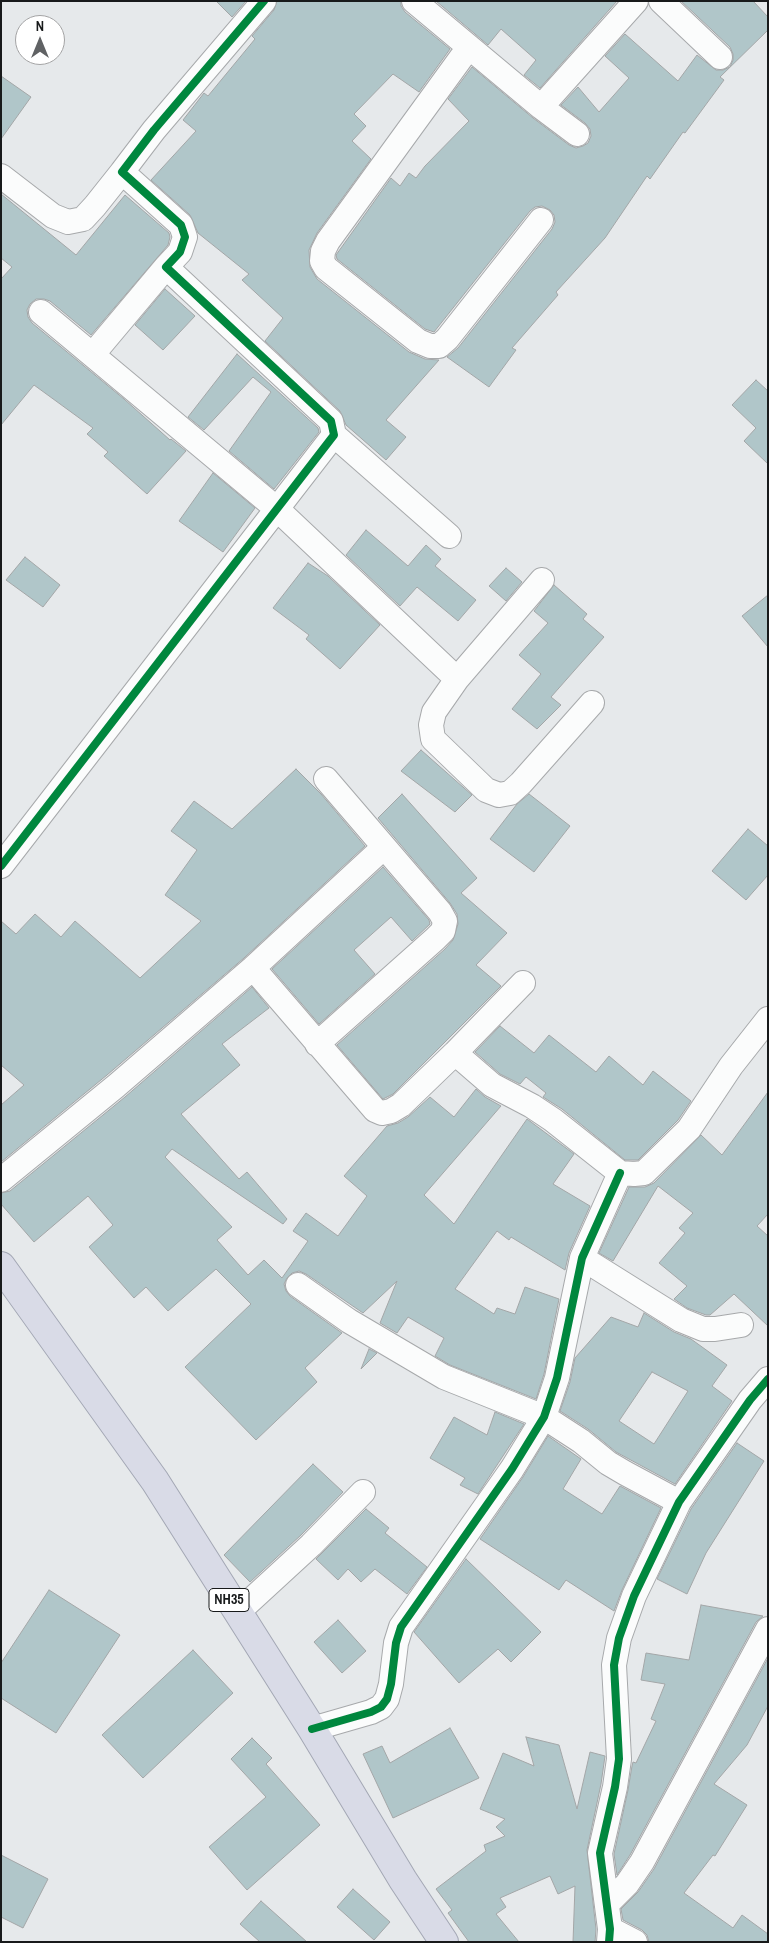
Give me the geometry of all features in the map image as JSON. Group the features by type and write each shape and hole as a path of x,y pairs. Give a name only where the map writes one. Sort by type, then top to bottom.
{"highway":[{"name":"NH35","path":"1,1266 155,1481 312,1730 403,1880 444,1942"}],"street":[{"path":"1,176 53,216 68,222 83,219 154,130 264,1"},
{"path":"414,1 541,107 577,134"},
{"path":"541,107 636,1"},
{"path":"661,1 720,57"},
{"path":"469,47 328,241 323,251 322,261 326,268 418,341 430,346 439,346 447,339 541,220"},
{"path":"94,354 180,252 185,237 181,225 122,172"},
{"path":"166,267 331,421 334,435 449,536"},
{"path":"40,312 94,354 277,509 457,679"},
{"path":"1,866 334,435"},
{"path":"542,580 457,679 434,712 431,725 433,739 486,790 499,795 510,793 592,703"},
{"path":"317,1044 443,931 445,921 440,912 383,848 326,779"},
{"path":"1,1180 116,1086 253,968 383,848"},
{"path":"253,968 375,1110 382,1113 391,1111 401,1105 523,983"},
{"path":"455,1052 492,1085 532,1106 553,1120 620,1173 644,1173 689,1129 731,1066 768,1019"},
{"path":"312,1730 371,1712 381,1707 387,1700 396,1643 402,1627 512,1469 544,1417 557,1378 582,1258 620,1173"},
{"path":"582,1258 681,1320 703,1329 715,1329 741,1324"},
{"path":"298,1286 348,1321 444,1377 544,1417 625,1473 679,1502"},
{"path":"635,1942 609,1935 600,1854 615,1787 619,1759 614,1665 619,1638 634,1596 679,1502 750,1400 768,1379"},
{"path":"237,1613 311,1546 363,1492"},
{"path":"607,1904 626,1884 642,1862 768,1629"}],"building":[{"path":"216,1 246,1 232,17"},
{"path":"277,1 401,1 401,6 405,12 450,49 419,92 393,74 354,114 366,126 352,141 371,159 317,233 309,250 310,267 317,279 409,352 425,359 439,360 386,420 406,437 386,460 346,425 340,411 265,341 283,318 242,280 249,274 198,233 190,215 151,180 196,131 183,120 204,93 208,96 255,39 252,36 274,10"},
{"path":"436,1 617,1 540,88 524,75 536,60 501,29 488,45"},
{"path":"681,1 753,1 768,17 768,30 720,77 724,80 685,133 683,132 650,179 647,176 605,238 556,292 558,295 512,348 516,350 489,387 447,357 458,348 552,229 555,222 554,215 550,210 542,206 535,207 530,211 434,332 425,329 337,259 336,255 391,178 400,186 409,173 416,178 425,166 469,121 448,99 472,67 533,118 569,145 576,148 588,143 591,136 590,129 561,105 578,87 599,112 629,78 605,56 625,34 678,81 697,55 716,70 730,67 733,54 730,47"},
{"path":"1,76 31,97 1,139"},
{"path":"1,194 76,255 125,195 169,233 168,245 91,335 50,301 36,299 27,310 28,317 32,323 124,399 170,440 186,451 147,494 104,456 108,452 87,434 93,428 34,385 1,425 1,279 12,267 1,258"},
{"path":"165,289 195,316 163,350 135,325"},
{"path":"237,354 318,428 319,432 274,489 229,451 271,392 253,377 204,430 188,417"},
{"path":"756,380 768,391 768,464 744,441 756,428 732,405"},
{"path":"213,473 255,508 223,552 179,521"},
{"path":"366,530 408,566 426,545 441,559 435,566 476,600 458,621 417,587 400,606 346,555"},
{"path":"25,557 60,585 43,607 6,580"},
{"path":"308,563 328,576 380,625 340,669 306,639 309,635 273,608"},
{"path":"506,568 522,582 506,601 489,586"},
{"path":"554,585 587,614 583,619 604,637 551,697 561,705 537,729 512,709 541,674 519,655 548,623 534,611"},
{"path":"768,595 768,647 742,616"},
{"path":"421,750 472,795 455,812 401,771"},
{"path":"296,769 321,794 365,846 244,958 107,1075 1,1162 1,1105 24,1085 1,1065 1,921 16,934 35,914 61,937 75,921 140,978 201,921 165,895 197,850 171,831 194,801 232,829"},
{"path":"402,794 477,878 461,893 507,933 476,965 501,986 393,1094 383,1099 337,1045 445,949 453,940 458,924 457,914 450,903 378,818"},
{"path":"529,794 570,826 534,872 490,839 517,804"},
{"path":"748,829 768,846 768,875 746,900 712,871"},
{"path":"383,867 429,920 430,924 412,941 391,917 354,950 375,974 319,1024 272,969"},
{"path":"252,987 269,1008 222,1044 240,1065 181,1114 239,1179 247,1172 287,1219 283,1224 172,1149 165,1157 232,1227 217,1240 248,1275 264,1260 282,1278 308,1241 293,1231 306,1213 338,1236 367,1196 344,1176 387,1126 398,1123 408,1117 430,1097 454,1117 476,1089 485,1097 501,1106 424,1195 454,1224 527,1119 574,1154 553,1184 590,1206 569,1253 565,1270 511,1237 509,1240 497,1231 455,1289 494,1314 497,1308 515,1314 525,1287 559,1299 544,1374 536,1399 450,1365 435,1356 444,1338 408,1317 397,1333 380,1323 397,1281 363,1313 299,1271 292,1273 287,1278 284,1284 286,1291 290,1296 342,1333 305,1368 317,1382 256,1440 185,1367 251,1304 216,1269 168,1311 146,1287 134,1298 89,1247 113,1225 88,1196 34,1242 1,1204 1,1193 10,1191 125,1097"},
{"path":"500,1026 534,1053 549,1035 596,1072 609,1056 643,1085 653,1071 691,1101 678,1120 638,1160 625,1160 562,1109 543,1097 546,1093 526,1077 520,1084 500,1074 475,1052"},
{"path":"768,1092 768,1214 757,1226 768,1236 768,1326 734,1294 710,1315 687,1308 674,1299 687,1286 659,1263 685,1233 679,1228 693,1213 658,1186 613,1261 599,1253 629,1187 645,1187 654,1183 701,1135 722,1155"},
{"path":"644,1313 674,1332 691,1339 727,1365 712,1386 732,1401 675,1484 616,1452 588,1429 560,1411 570,1382 575,1358 611,1317 638,1327","holes":["652,1372 688,1391 654,1444 619,1421"]},
{"path":"369,1349 377,1353 361,1369"},
{"path":"495,1412 524,1424 478,1494 460,1485 465,1478 430,1458 454,1417 487,1435"},
{"path":"548,1436 581,1459 563,1489 602,1514 620,1486 661,1508 614,1611 566,1580 559,1590 480,1539 523,1477"},
{"path":"737,1443 764,1461 706,1553 687,1594 657,1579 691,1509"},
{"path":"313,1464 343,1492 301,1535 250,1582 224,1555"},
{"path":"366,1509 389,1528 385,1533 427,1567 407,1594 375,1569 361,1582 348,1569 338,1580 316,1559"},
{"path":"466,1559 541,1632 511,1662 498,1649 459,1683 414,1632"},
{"path":"49,1590 120,1635 56,1733 1,1698 1,1663"},
{"path":"701,1605 763,1616 756,1622 630,1855 617,1875 614,1854 633,1762 636,1763 656,1721 651,1719 665,1684 641,1680 646,1653 689,1660"},
{"path":"338,1620 366,1651 342,1673 314,1642"},
{"path":"193,1650 233,1693 143,1778 102,1735"},
{"path":"768,1658 768,1706 747,1745 714,1784 747,1805 715,1856 713,1855 684,1893 733,1928 742,1915 768,1934 768,1942 649,1942 647,1935 642,1930 623,1920 621,1909 638,1892 654,1869"},
{"path":"450,1728 479,1778 393,1818 363,1754 382,1746 390,1763"},
{"path":"526,1737 559,1745 577,1809 590,1752 605,1756 587,1850 596,1929 595,1942 573,1942 575,1886 558,1894 550,1876 500,1898 506,1907 496,1914 519,1942 469,1942 448,1913 452,1910 436,1889 486,1851 484,1845 505,1836 496,1827 505,1819 480,1809 503,1753 534,1766"},
{"path":"252,1738 272,1758 266,1764 320,1825 247,1890 209,1847 266,1797 231,1759"},
{"path":"1,1855 48,1879 23,1928 1,1917"},
{"path":"353,1889 390,1922 374,1940 337,1907"},
{"path":"261,1901 307,1942 260,1942 240,1924"}],"cycle path":[{"path":"1,866 334,435 331,421 166,267 180,252 185,237 181,225 122,172 154,130 264,1"},
{"path":"312,1729 371,1712 381,1707 387,1699 391,1684 396,1643 401,1627 512,1469 544,1417 557,1378 582,1258 620,1173"},
{"path":"609,1942 610,1929 600,1853 615,1787 619,1759 614,1665 619,1638 634,1596 679,1502 750,1400 768,1379"}]}
